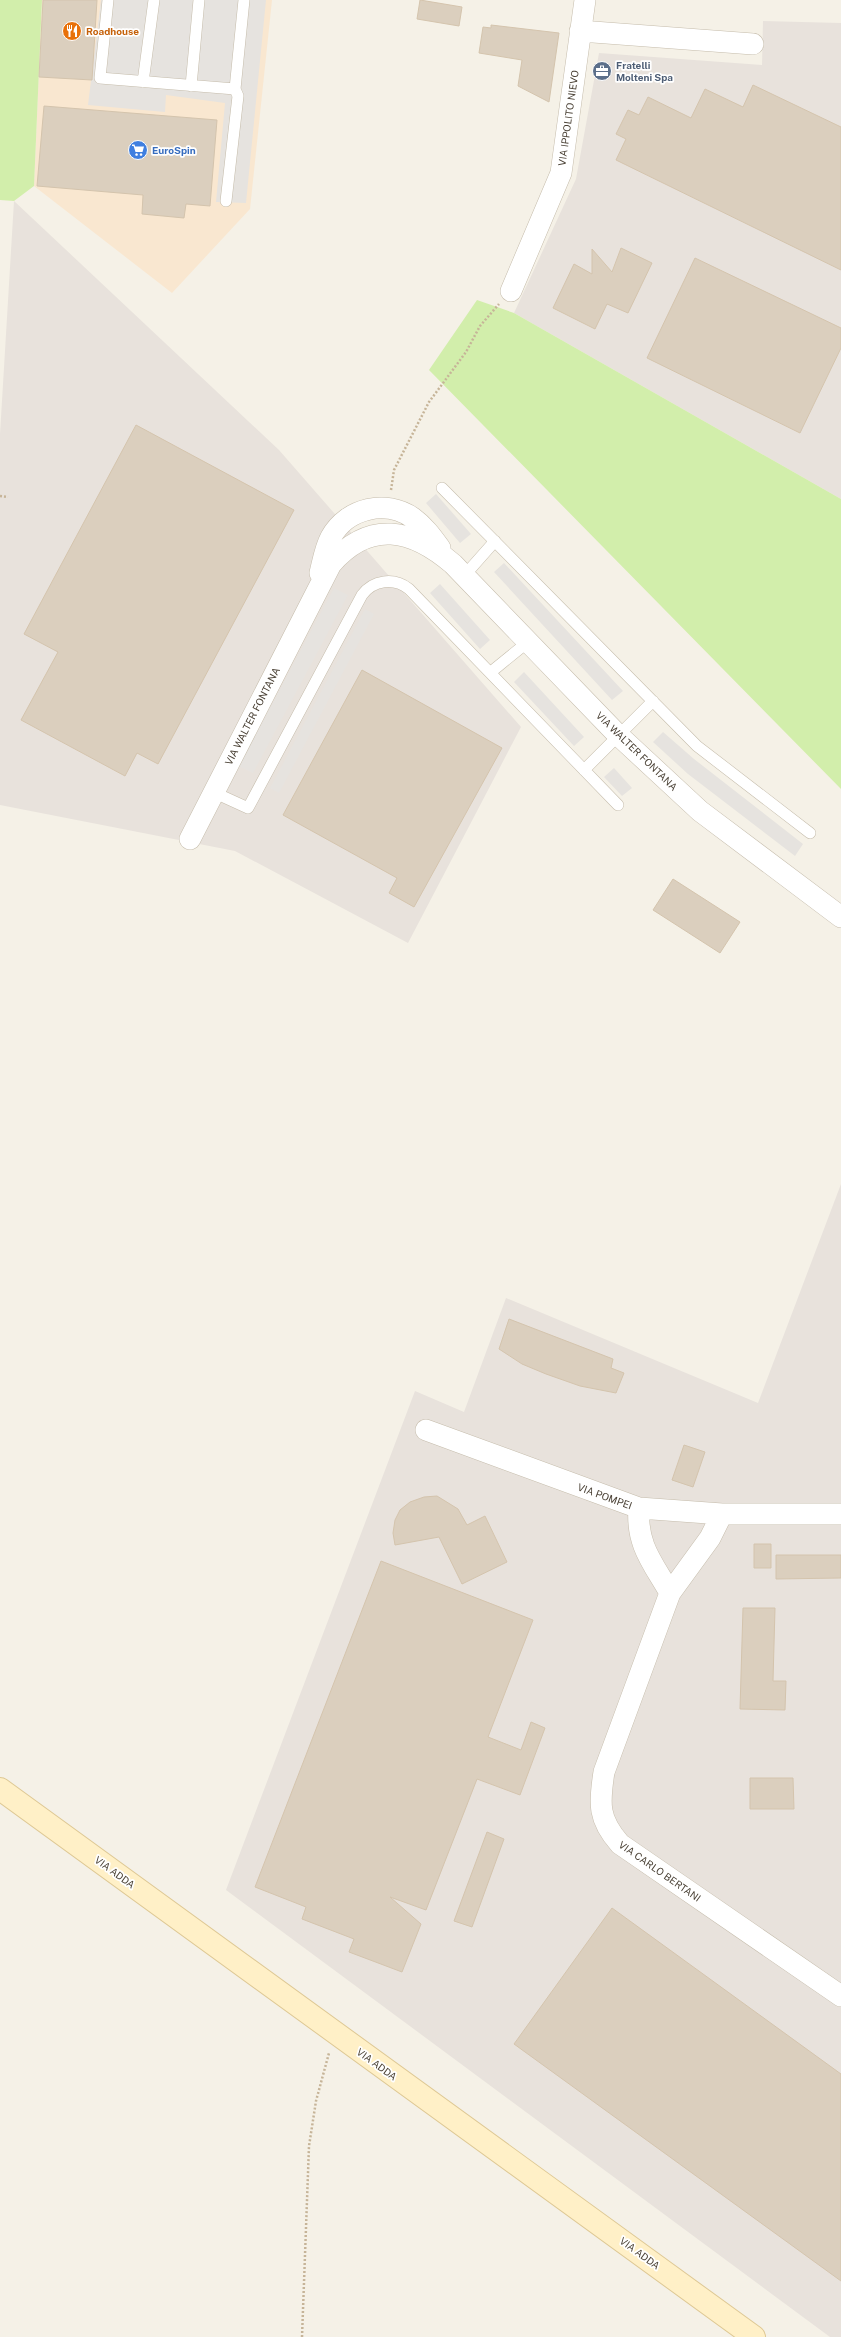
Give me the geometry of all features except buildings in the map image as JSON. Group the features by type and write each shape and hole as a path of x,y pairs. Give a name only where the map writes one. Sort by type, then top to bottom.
{"main road":[{"name":"VIA ADDA","path":"0,1789 754,2337"}],"street":[{"name":"VIA IPPOLITO NIEVO","path":"511,291 561,173 585,0"},
{"path":"580,30 753,44"},
{"name":"VIA WALTER FONTANA","path":"314,594 326,550 337,529 344,521 359,512 375,508 392,509 408,515 421,525 458,570"},
{"name":"VIA WALTER FONTANA","path":"190,839 327,569 339,554 354,543 372,536 391,534 415,539 432,547 458,570 618,734 700,811 841,917"},
{"name":"VIA POMPEI","path":"426,1430 639,1508 722,1514 841,1514"},
{"path":"639,1508 638,1521 642,1544 670,1593"},
{"name":"VIA CARLO BERTANI","path":"722,1514 710,1538 670,1593 604,1772 601,1792 602,1812 607,1829 620,1844 841,1996"}],"lane":[{"path":"108,0 100,78 234,90"},
{"path":"143,82 154,0"},
{"path":"191,86 199,0"},
{"path":"226,201 238,96 234,90 244,0"},
{"path":"442,488 697,746 810,833"},
{"path":"458,570 495,541"},
{"path":"213,792 248,808 362,595 377,583 391,581 407,587 618,804"},
{"path":"491,672 529,642"},
{"path":"584,770 618,734 653,701"}],"path":[{"path":"392,509 391,482 394,470 429,402 466,352 480,326 511,291"},
{"path":"0,496 8,497"},
{"path":"302,2337 309,2146 316,2101 334,2033"}],"shaded area":[{"path":"42,0 272,0 250,209 172,293 34,186"},
{"path":"101,0 266,0 246,203 216,202 225,103 166,95 165,112 88,105"},
{"path":"763,21 841,23 841,499 514,313 576,179 599,53 762,65"},
{"path":"14,201 279,450 521,727 408,943 235,851 0,805 0,434"},
{"path":"436,494 471,534 460,543 426,503"},
{"path":"504,563 623,691 612,700 494,572"},
{"path":"440,584 490,640 480,649 430,593"},
{"path":"334,588 348,595 253,773 239,766"},
{"path":"365,609 374,614 279,793 270,788"},
{"path":"524,672 584,737 574,746 514,682"},
{"path":"663,732 694,759 803,844 795,856 688,774 653,742"},
{"path":"614,768 632,788 622,796 604,777"},
{"path":"841,1184 841,2337 830,2337 226,1890 415,1391 464,1412 506,1298 758,1403"}],"green space":[{"path":"0,0 42,0 34,186 14,201 0,200"},
{"path":"477,300 514,313 841,499 841,789 429,370"}],"place":[{"name":"Roadhouse","path":"72,31"},
{"name":"Fratelli Molteni Spa","path":"602,71"},
{"name":"EuroSpin","path":"138,150"}]}
